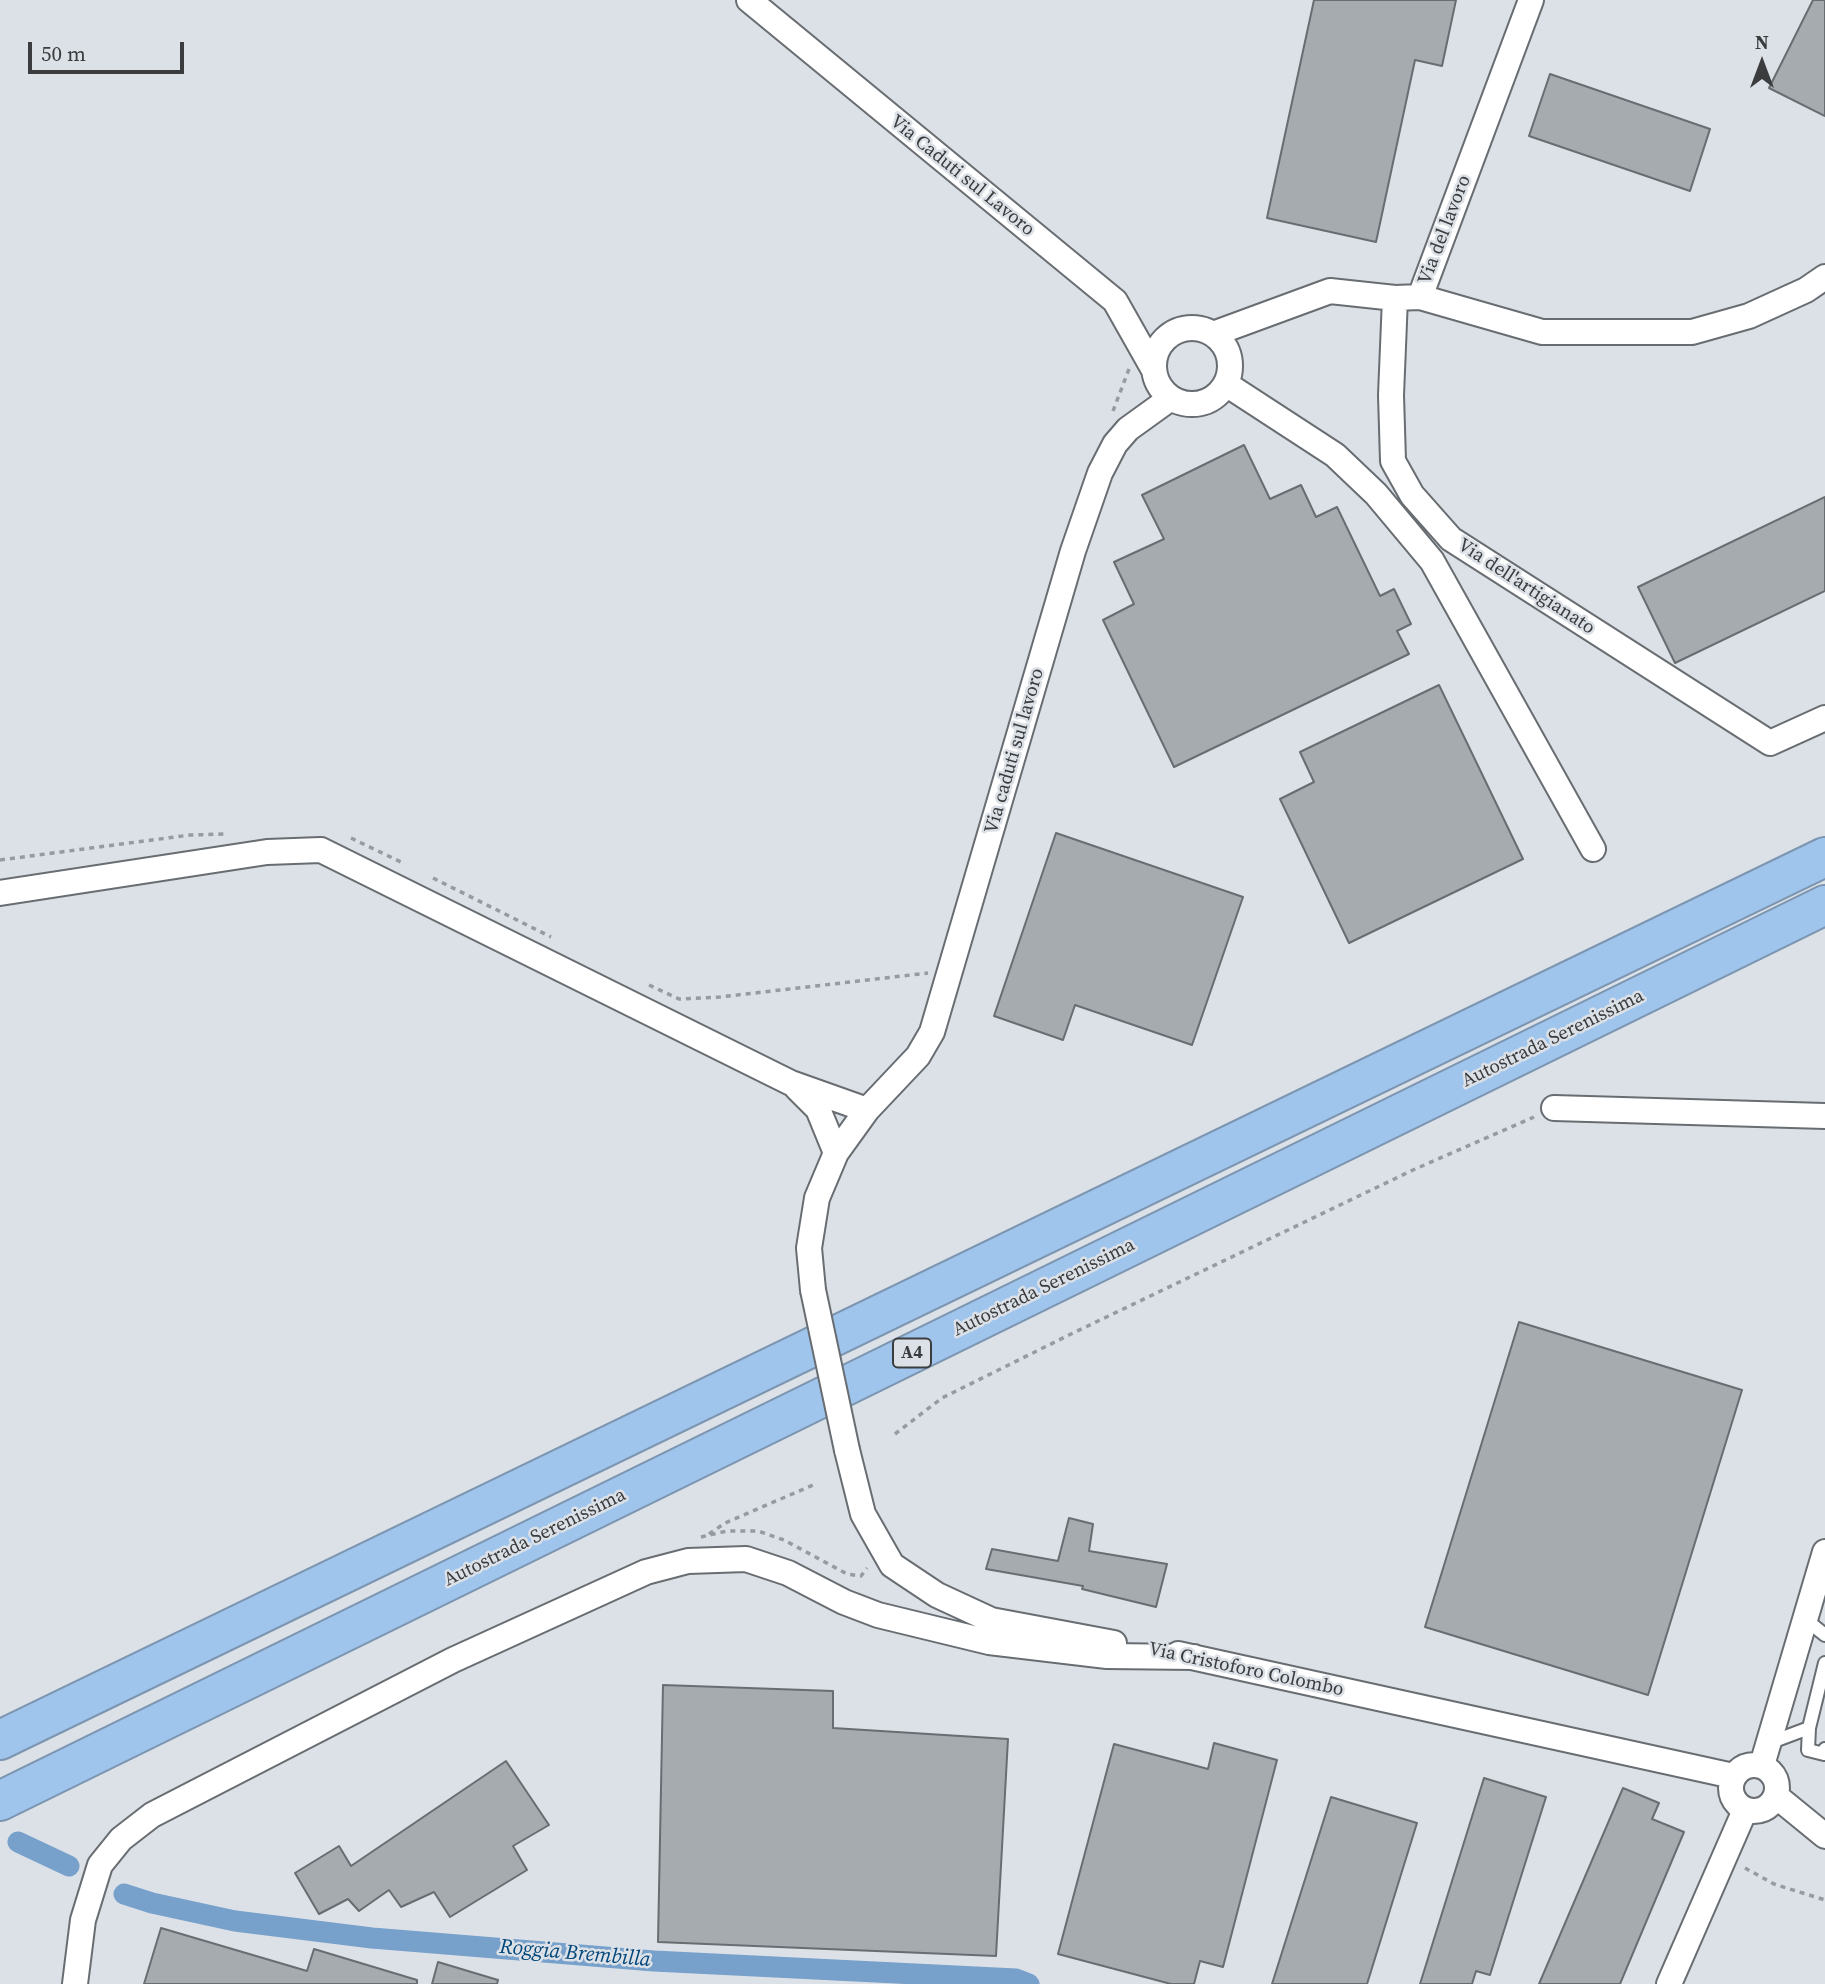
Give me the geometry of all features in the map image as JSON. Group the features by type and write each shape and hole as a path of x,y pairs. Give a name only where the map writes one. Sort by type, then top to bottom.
{"highway":[{"name":"A4","path":"0,1740 1825,857"},
{"name":"Autostrada Serenissima","path":"0,1801 1825,905"}],"street":[{"name":"Via Caduti sul Lavoro","path":"749,0 1115,301 1143,365 1171,398"},
{"name":"Via del lavoro","path":"1213,334 1330,291 1395,298 1420,297 1531,0"},
{"path":"1420,297 1542,332 1692,332 1749,316 1806,290 1825,277"},
{"name":"Via dell'artigianato","path":"1395,298 1391,395 1393,461 1412,495 1451,539 1770,743 1825,718"},
{"path":"1143,365 1178,331 1202,329 1222,342 1230,362 1226,384 1208,402 1182,403 1171,398"},
{"path":"1226,384 1335,455 1376,494 1432,561 1593,849"},
{"name":"Via caduti sul lavoro","path":"813,1290 808,1248 817,1198 836,1153 867,1110 918,1056 932,1032 1073,551 1100,472 1115,444 1128,429 1171,398"},
{"path":"0,893 267,852 321,850 791,1083 867,1110"},
{"path":"791,1083 818,1109 836,1153"},
{"path":"1554,1108 1825,1116"},
{"name":"Via Cristoforo Colombo","path":"813,1290 863,1514 892,1565 937,1595 990,1620 1194,1657 1733,1776"},
{"path":"1765,1754 1741,1767 1733,1776 1730,1790 1733,1799 1745,1810 1759,1811 1769,1806 1776,1796 1777,1781 1765,1754 1825,1552"},
{"path":"75,1984 83,1920 100,1865 121,1839 152,1815 453,1660 646,1572 688,1561 746,1559 764,1563 844,1602 878,1615 989,1642 1107,1656 1194,1657"},
{"path":"1776,1796 1825,1836"},
{"path":"1669,1984 1745,1810"}],"lane":[{"path":"1805,1619 1825,1635"},
{"path":"1825,1663 1809,1728 1808,1750 1824,1754 1825,1749"},
{"path":"1765,1754 1809,1728"}],"path":[{"path":"1111,416 1143,365"},
{"path":"895,1434 943,1398 1283,1232 1554,1108"},
{"path":"707,1535 725,1523 813,1485"},
{"path":"1725,1856 1774,1884 1825,1900"}],"building":[{"path":"1314,0 1456,0 1442,66 1415,60 1376,242 1267,218"},
{"path":"1813,0 1825,0 1825,116 1769,88"},
{"path":"1550,74 1710,129 1690,191 1529,136"},
{"path":"1244,445 1270,499 1301,485 1316,517 1337,507 1380,596 1394,589 1411,624 1397,631 1409,654 1174,767 1103,620 1134,604 1114,562 1164,539 1142,495"},
{"path":"1825,497 1825,591 1675,663 1638,587"},
{"path":"1439,685 1523,859 1349,943 1280,799 1314,782 1300,752"},
{"path":"1056,833 1243,897 1192,1045 1075,1005 1063,1040 994,1016"},
{"path":"1519,1322 1742,1390 1648,1695 1425,1627"},
{"path":"1069,1518 1093,1524 1089,1551 1167,1564 1156,1607 1082,1589 1083,1586 986,1569 992,1549 1058,1561"},
{"path":"663,1685 833,1691 833,1728 1008,1739 996,1956 658,1942"},
{"path":"1214,1743 1277,1760 1223,1967 1200,1961 1194,1984 1171,1984 1058,1954 1114,1744 1208,1769"},
{"path":"506,1761 549,1825 513,1846 527,1870 450,1917 434,1892 401,1907 389,1890 359,1911 348,1899 319,1914 295,1873 339,1846 351,1866"},
{"path":"1484,1778 1546,1797 1490,1975 1476,1971 1472,1984 1420,1984"},
{"path":"1623,1788 1659,1803 1652,1819 1684,1832 1620,1984 1539,1984"},
{"path":"1331,1797 1417,1823 1367,1984 1272,1984"},
{"path":"161,1928 307,1971 314,1949 417,1980 417,1984 144,1984"},
{"path":"438,1962 498,1980 497,1984 432,1984"}],"waterway":[{"name":"Roggia Brembilla","path":"18,1842 69,1866"},
{"name":"Roggia Brembilla","path":"124,1894 152,1903 235,1921 372,1938 654,1961 1016,1979 1029,1984"}]}
